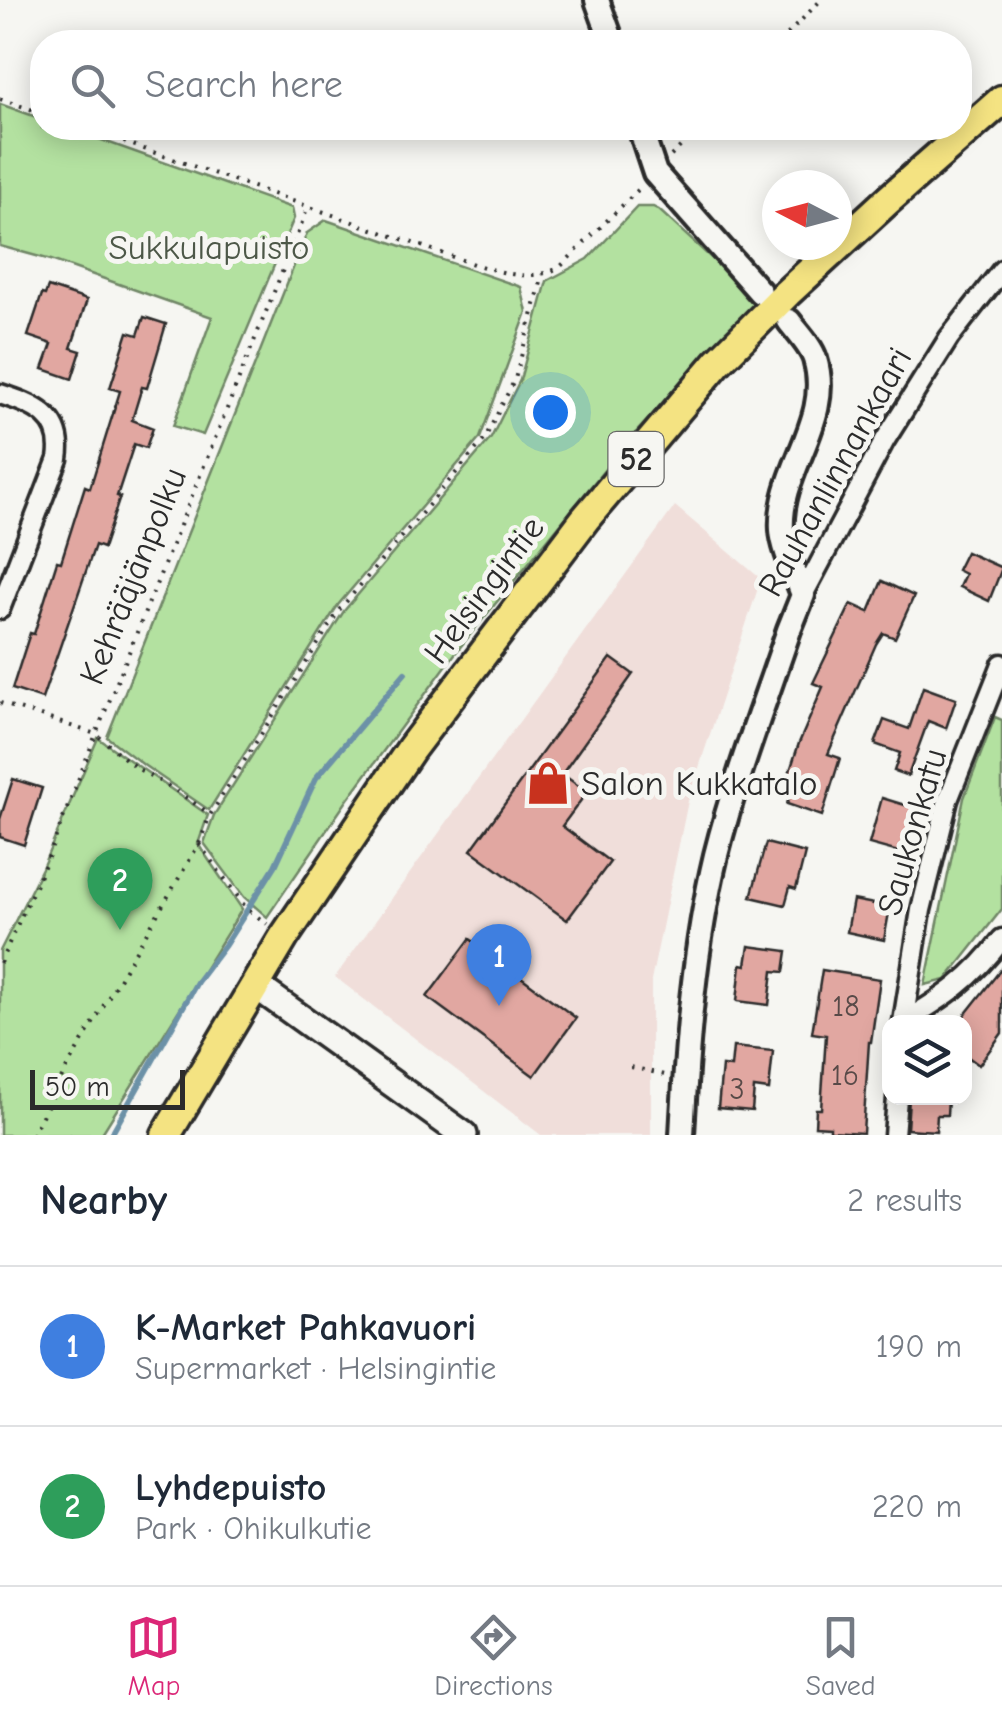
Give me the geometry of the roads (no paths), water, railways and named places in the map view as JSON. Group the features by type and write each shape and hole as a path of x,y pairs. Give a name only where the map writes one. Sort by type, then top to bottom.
{"main road":[{"name":"Helsingintie","path":"972,127 1002,100"},
{"name":"Helsingintie","path":"255,984 411,749 585,518 718,362 957,140"},
{"name":"52","path":"166,1135 255,984"},
{"path":"255,984 464,1135"}],"street":[{"path":"597,0 608,30"},
{"path":"644,140 656,173 760,292"},
{"name":"Rauhanlinnankaari","path":"682,1135 698,947 716,858 783,647 803,596 884,440 949,338 1002,270"},
{"path":"788,321 814,356 820,390 816,414 784,501 781,532 803,596"},
{"path":"0,394 33,405 46,415 60,444 58,460 0,609"},
{"name":"Saukonkatu","path":"904,1015 921,910 948,800 1002,664"},
{"name":"Saukonkatu","path":"915,1015 950,995 1002,940"},
{"path":"894,1135 896,1105"}],"waterway":[{"path":"111,1135 197,982 275,866 316,778 405,673"}],"place":[{"name":"Salon Kukkatalo","path":"548,783"},
{"name":"Lyhdepuisto","path":"120,930"},
{"name":"K-Market Pahkavuori","path":"499,1006"}],"park label":[{"name":"Sukkulapuisto","path":"209,247"}]}
